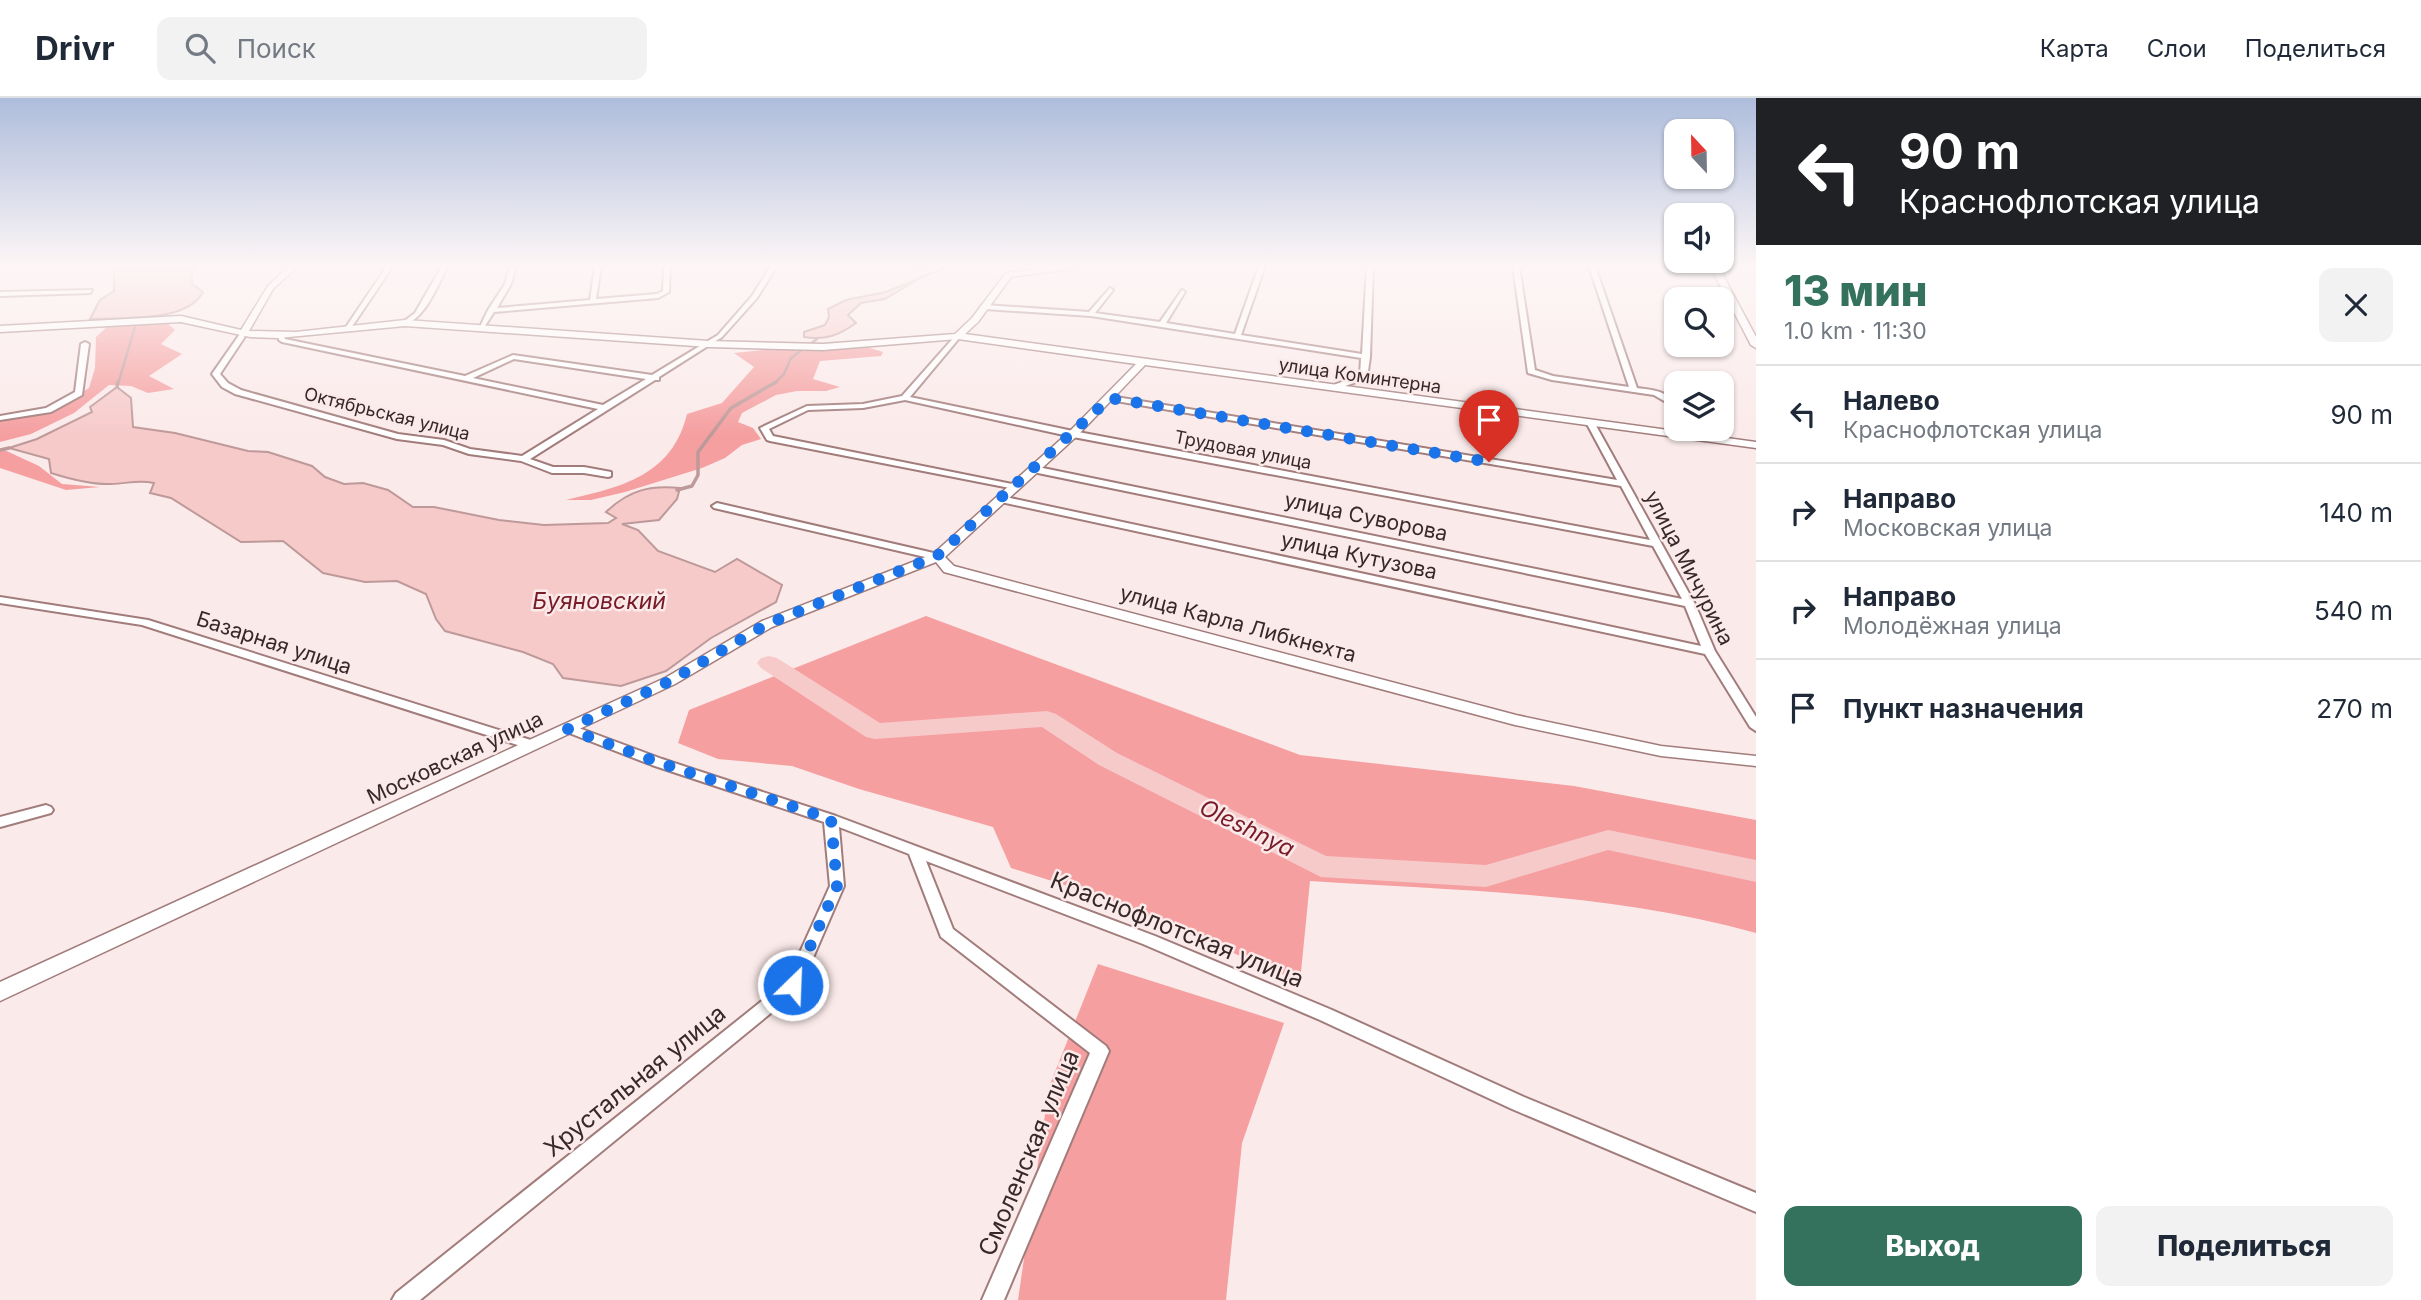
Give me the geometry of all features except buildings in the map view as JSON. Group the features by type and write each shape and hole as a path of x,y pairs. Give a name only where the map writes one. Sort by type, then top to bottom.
{"street":[{"name":"улица Коминтерна","path":"0,329 114,322"},
{"name":"улица Коминтерна","path":"206,322 244,332 281,335 405,323 709,344 823,347 958,336 1591,425 1664,431"},
{"path":"244,332 249,322"},
{"path":"349,327 352,322"},
{"path":"481,328 484,322"},
{"path":"523,459 709,344 732,322"},
{"path":"905,398 971,322"},
{"path":"1148,322 1366,358"},
{"path":"1237,337 1242,322"},
{"path":"1334,388 1364,376 1368,322"},
{"path":"1524,322 1531,371 1552,378 1633,388 1664,397"},
{"path":"1611,322 1633,388"},
{"path":"1744,322 1756,345"},
{"name":"Октябрьская улица","path":"244,332 238,345 223,358 216,374 225,385 238,391 397,436 444,443 469,452 523,459 552,470 584,470 608,474"},
{"path":"281,335 282,340 605,408"},
{"path":"0,418 48,410 79,393 85,344"},
{"path":"467,378 513,357 656,378"},
{"name":"Московская улица","path":"0,992 670,681 767,624 937,556 1073,434 1142,363"},
{"name":"Трудовая улица","path":"905,398 1073,434 1656,544"},
{"name":"улица Кутузова","path":"905,398 863,406 807,408 764,428 770,438 1709,651"},
{"path":"1110,398 1624,484"},
{"name":"улица Мичурина","path":"1591,425 1690,604 1709,651 1756,727"},
{"name":"улица Коминтерна","path":"1734,441 1756,445"},
{"name":"улица Суворова","path":"1033,469 1690,604"},
{"path":"717,506 937,556 949,569"},
{"name":"улица Карла Либкнехта","path":"907,569 949,569 1515,720 1661,751 1756,761"},
{"name":"Базарная улица","path":"0,600 144,622 532,745"},
{"name":"Краснофлотская улица","path":"568,729 657,762 831,819 1174,951 1326,1014 1518,1103 1756,1203"},
{"path":"0,822 47,810"},
{"name":"Хрустальная улица","path":"403,1300 793,985 837,886 831,819"},
{"name":"Смоленская улица","path":"915,852 947,933 1100,1051 993,1300"}],"shaded area":[{"path":"166,322 175,330 161,344 182,354 149,376 174,389 148,393 131,386 109,385 74,413 31,434 0,442 0,421 47,414 89,388 95,368 96,337 108,326"},
{"path":"870,348 883,352 881,356 820,361 813,379 840,387 826,391 797,391 776,395 742,413 738,422 753,428 761,439 742,445 725,458 625,492 591,500 566,500 606,490 642,475 657,465 670,452 680,435 687,414 722,403 754,367 734,353"},
{"path":"0,448 39,466 62,484 100,487 66,490 0,468"},
{"path":"926,616 1300,755 1574,786 1756,820 1756,933 1701,919 1590,901 1310,881 1300,982 1111,900 1011,868 993,827 859,789 792,766 718,759 678,743 689,710"},
{"path":"1098,964 1284,1023 1242,1143 1226,1300 1018,1300 1049,1087"}],"water":[{"path":"826,322 856,323 832,336 804,337 804,332"},
{"name":"Буяновский","path":"117,387 131,398 133,427 175,433 248,451 268,452 312,466 325,477 344,484 363,483 388,490 413,507 434,507 499,520 544,525 608,523 616,518 606,512 632,494 649,488 680,488 677,499 659,520 622,524 638,530 658,551 715,572 737,559 782,585 776,602 711,638 666,671 621,686 563,678 553,664 523,652 445,631 436,619 426,594 397,581 365,582 323,573 283,541 241,542 171,498 150,493 154,483 88,483 51,473 49,459 9,448 37,439 92,412 90,407"}],"waterway":[{"path":"118,384 135,327"},
{"path":"776,382 784,374 791,358 817,339"},
{"path":"117,387 118,382"},
{"path":"677,490 692,486 698,475 698,452 731,408 776,382"},
{"path":"0,450 9,448"},
{"name":"Oleshnya","path":"769,663 875,731 1047,719 1108,759 1321,866 1486,876 1608,840 1756,871"}],"route":[{"path":"793,985 837,886 831,819 657,762 568,729 670,681 767,624 937,556 1110,398 1489,462"}]}
